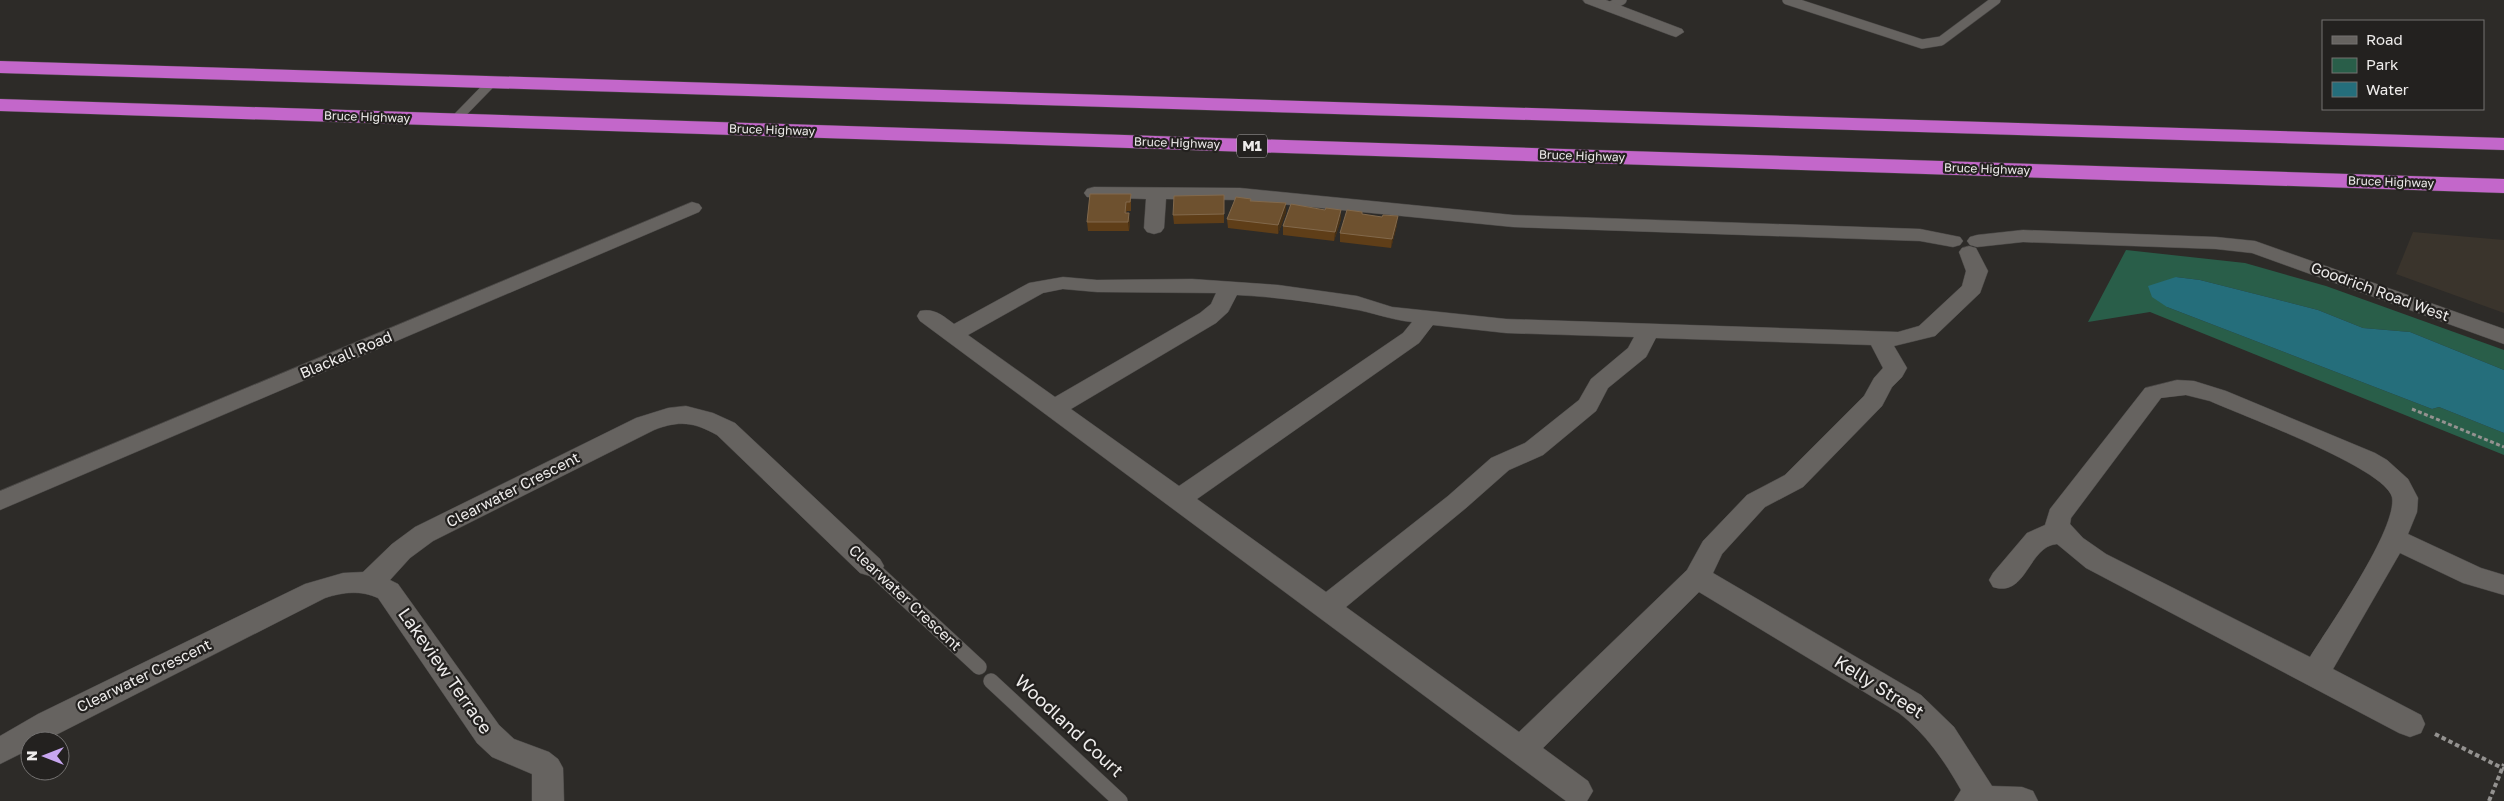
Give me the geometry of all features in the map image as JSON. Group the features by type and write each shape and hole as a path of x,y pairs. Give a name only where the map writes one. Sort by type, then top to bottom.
{"highway":[{"path":"0,67 2504,144"},
{"name":"Bruce Highway","path":"0,105 2504,186"}],"street":[{"path":"1591,0 1616,3 1676,32"},
{"name":"Goodrich Road West","path":"1094,193 1263,195 1513,222 1905,234 1967,245 2023,236 2216,243 2255,248 2504,337"},
{"path":"1154,228 1156,193"},
{"name":"Blackall Road","path":"0,501 692,208"},
{"path":"953,334 1036,288 1054,284 1097,286 1192,285 1313,295 1366,305 1382,311 1506,326 1879,339 1909,337 1927,331 1972,288 1977,272 1967,245"},
{"path":"1055,408 1204,321 1220,307 1230,288"},
{"path":"928,316 1577,791"},
{"path":"1177,500 1411,338 1428,316"},
{"path":"1326,607 1458,502 1500,464 1534,449 1588,405 1599,384 1638,352 1648,330"},
{"path":"1522,749 1697,577 1712,548 1756,501 1794,481 1874,400 1882,383 1896,368 1879,339"},
{"path":"2315,673 2394,539 2406,510 2405,498 2398,483 2383,469 2366,459 2218,396 2201,390 2180,388 2164,388 2153,393 2059,516 2057,524 2062,534 2078,550 2096,562 2315,673 2410,724"},
{"name":"Clearwater Crescent","path":"0,751 58,718 316,591 351,581 370,583 401,551 424,534 645,424 667,415 697,414 726,429 870,566"},
{"path":"2003,580 2036,540 2046,535 2062,534"},
{"path":"2394,539 2474,576 2504,585"},
{"path":"2474,576 2504,596"},
{"name":"Kelly Street","path":"1697,577 1930,719 1942,733 1977,800"},
{"name":"Lakeview Terrace","path":"370,583 388,591 488,734 503,748 538,761 547,768 548,801"},
{"path":"1977,800 2022,801"}],"lane":[{"path":"1787,0 1922,44 1942,41 1996,0"},
{"path":"455,120 492,82"},
{"name":"Clearwater Crescent","path":"870,566 979,667"},
{"name":"Woodland Court","path":"991,680 1120,801"}],"path":[{"path":"2412,409 2504,447"},
{"path":"2410,724 2434,733 2503,767 2489,801"}],"shaded area":[{"path":"2413,232 2504,240 2504,313 2396,274"}],"green space":[{"path":"2126,250 2245,263 2326,286 2504,350 2504,370 2410,332 2363,328 2318,310 2200,280 2176,277 2167,307 2432,409 2439,407 2504,433 2504,455 2150,312 2088,322"}],"water":[{"path":"2176,277 2200,280 2318,310 2363,328 2410,332 2504,370 2504,433 2439,407 2432,409 2167,307 2152,297 2148,286"}],"building":[{"path":"1090,194 1131,194 1130,202 1126,202 1125,213 1129,213 1128,222 1087,222"},
{"path":"1224,195 1224,214 1173,215 1174,196"},
{"path":"1236,197 1251,199 1250,201 1286,203 1278,225 1227,219"},
{"path":"1291,204 1325,210 1326,208 1341,210 1335,232 1283,226"},
{"path":"1347,210 1382,217 1383,215 1398,216 1392,239 1340,233"}]}
